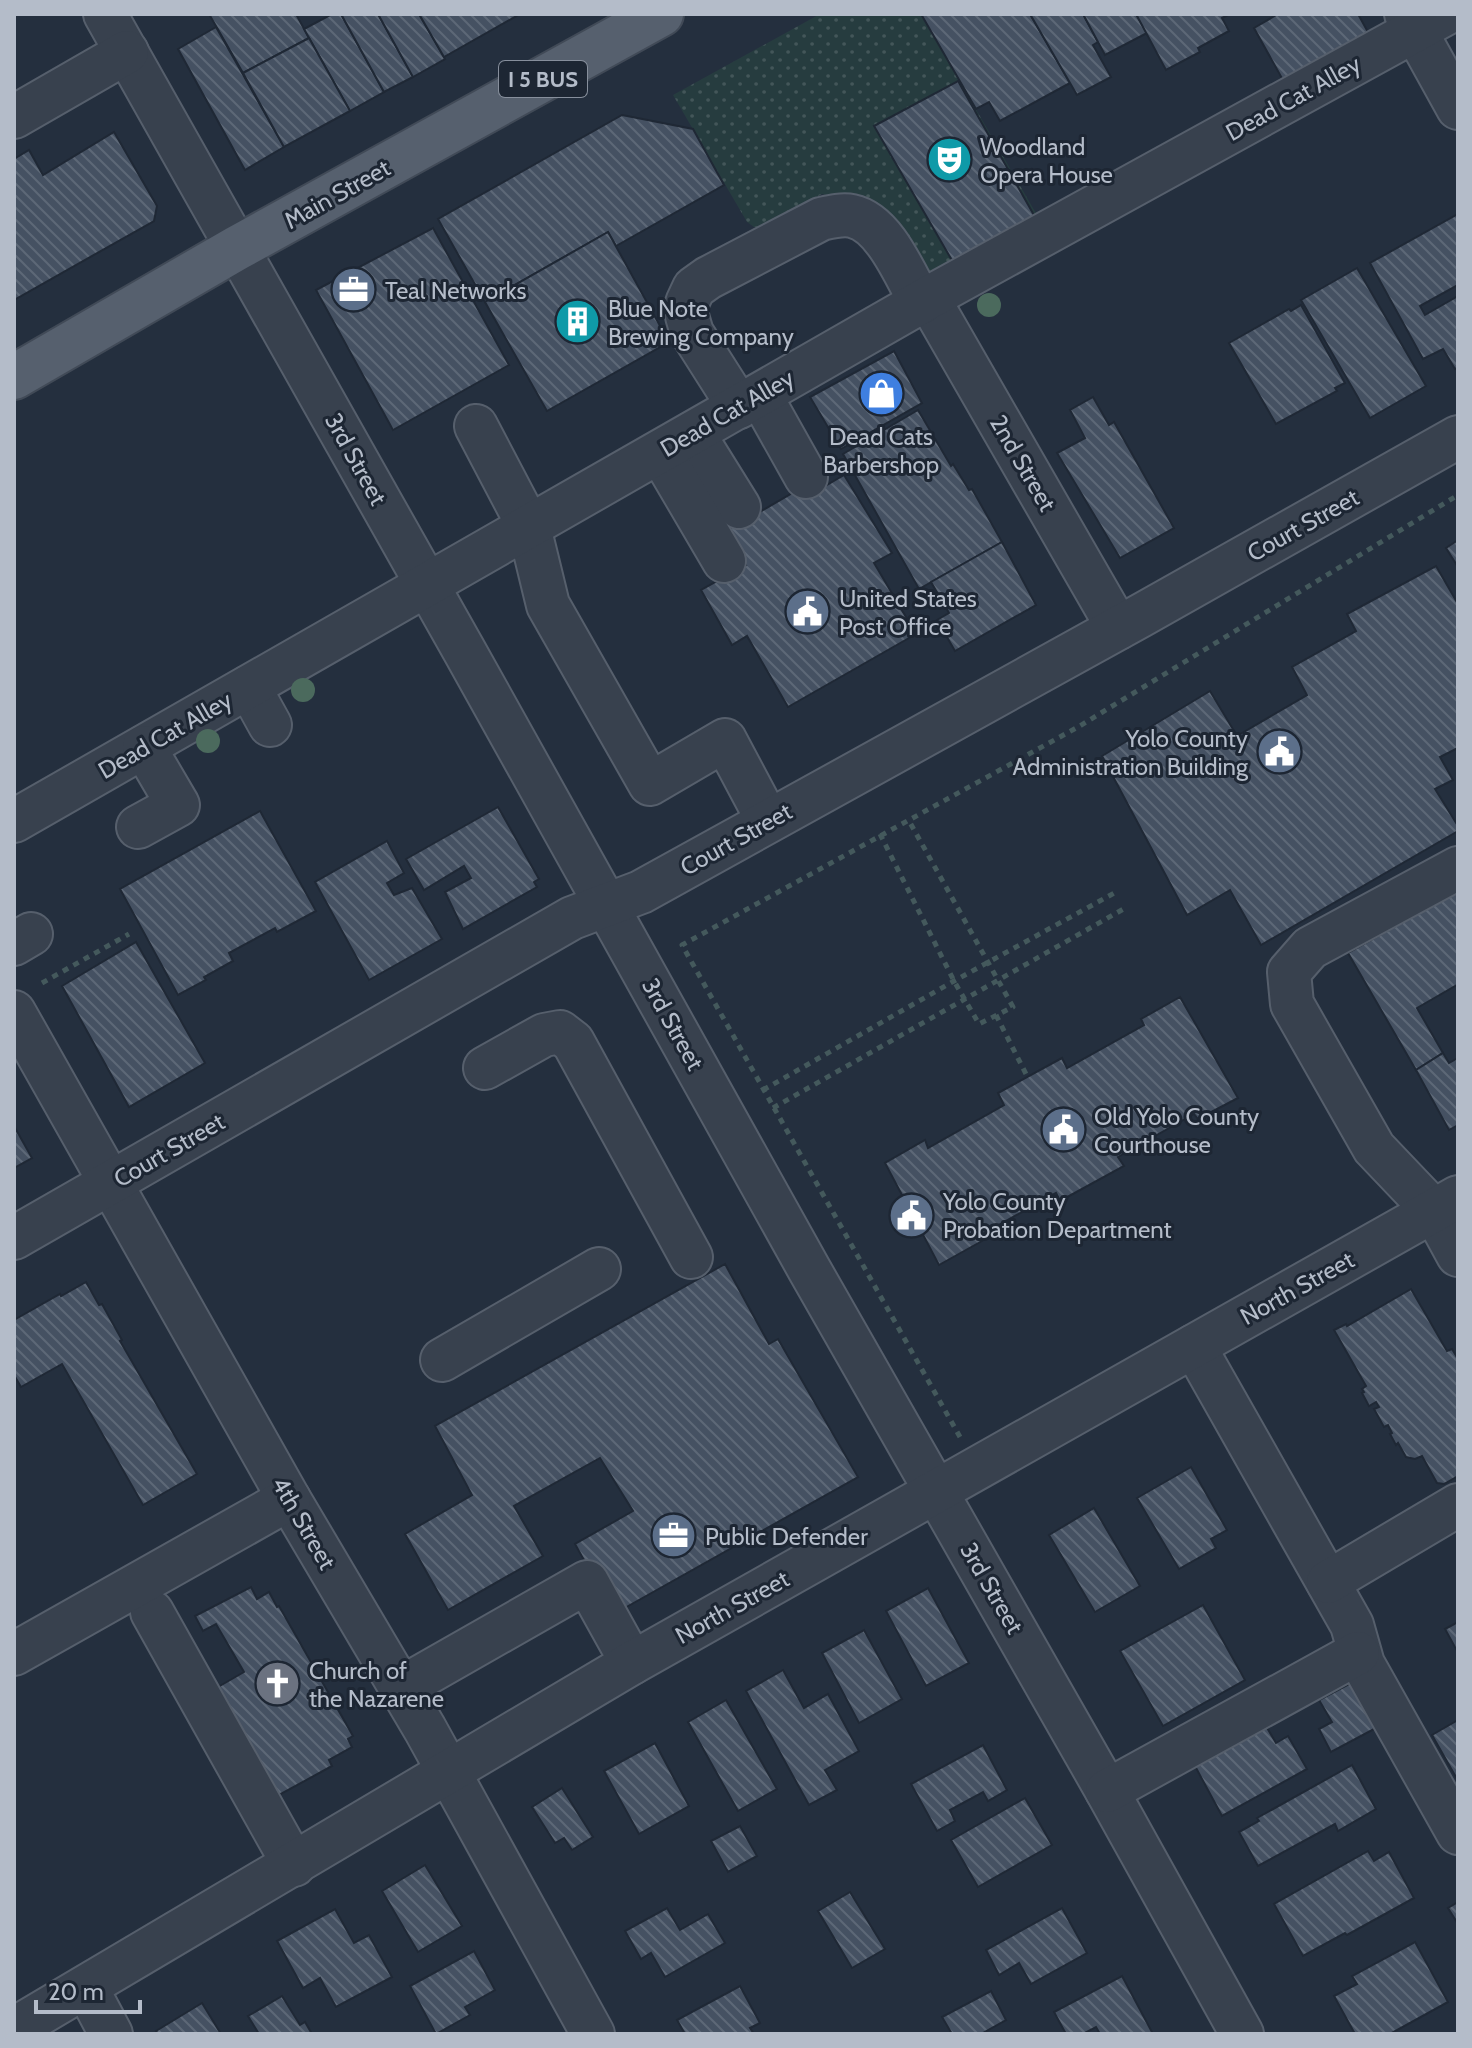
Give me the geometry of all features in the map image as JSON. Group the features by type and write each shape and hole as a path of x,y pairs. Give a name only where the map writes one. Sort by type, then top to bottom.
{"main road":[{"name":"Main Street","path":"14,377 237,248 661,14"}],"street":[{"name":"3rd Street","path":"105,14 1242,2034"},
{"path":"1422,20 1458,108"},
{"name":"Dead Cat Alley","path":"14,821 249,687 343,649 427,585 924,300 1422,20"},
{"path":"14,117 127,52"},
{"name":"2nd Street","path":"750,401 692,333 687,303 694,288 821,219 852,216 865,221 878,230 924,300 1118,628"},
{"path":"750,401 806,477"},
{"path":"476,426 529,527 548,605 650,784 725,740 768,821"},
{"name":"Court Street","path":"14,1238 572,918 641,892 1458,437"},
{"path":"677,442 739,507"},
{"path":"677,442 724,561"},
{"path":"249,687 270,725"},
{"path":"138,827 178,805 144,747"},
{"path":"1458,868 1310,948 1289,972 1292,1004 1374,1148 1446,1204 1458,1255"},
{"name":"4th Street","path":"28,998 25,1057 111,1182 289,1499 449,1772 593,2034"},
{"path":"485,1068 544,1035 560,1032 573,1042 691,1257"},
{"name":"North Street","path":"14,2029 632,1663 1446,1204"},
{"path":"442,1360 599,1269"},
{"path":"1194,1346 1352,1625 1363,1664 1458,1833"},
{"path":"14,1654 289,1499"},
{"path":"1328,1582 1458,1505"},
{"path":"401,1688 587,1582 632,1663"},
{"path":"152,1612 294,1865"},
{"path":"1107,1791 1358,1653"},
{"path":"86,1987 111,2034"}],"path":[{"path":"959,1437 682,945 1078,727 1458,495"},
{"path":"880,834 979,1024 1013,1007 908,819"},
{"path":"763,1090 1118,891"},
{"path":"773,1109 1127,907"},
{"path":"28,998 129,934"},
{"path":"996,1015 1027,1076"}],"green space":[{"path":"820,14 921,14 1041,222 920,278 881,213 822,194 764,227 754,227 747,222 673,95"}],"building":[{"path":"209,14 296,14 309,38 243,73"},
{"path":"332,14 341,14 384,92 350,111 304,29"},
{"path":"341,14 378,14 413,77 384,92"},
{"path":"378,14 419,14 445,59 413,77"},
{"path":"419,14 520,14 444,57"},
{"path":"921,14 1030,14 1070,83 1000,121 989,102 976,109"},
{"path":"1030,14 1083,14 1098,42 1093,45 1111,77 1077,95"},
{"path":"1083,14 1136,14 1147,33 1105,55"},
{"path":"1136,14 1230,14 1222,18 1229,31 1198,48 1200,52 1166,70"},
{"path":"1278,14 1358,14 1369,34 1284,82 1254,28"},
{"path":"216,27 284,147 245,170 178,49"},
{"path":"309,38 350,111 284,147 243,73"},
{"name":"Woodland Opera House","path":"958,81 1039,224 957,269 874,126"},
{"path":"622,115 693,129 724,185 616,246 608,232 485,302 438,219"},
{"path":"114,132 157,206 154,221 14,300 14,159 29,150 43,175"},
{"path":"1458,214 1458,285 1420,306 1425,315 1458,296 1458,368 1455,369 1443,349 1423,359 1370,263"},
{"path":"433,228 509,365 393,430 316,290"},
{"name":"Blue Note Brewing Company","path":"608,232 669,342 547,411 485,302"},
{"path":"1357,268 1426,386 1370,418 1301,300"},
{"path":"1301,305 1345,383 1335,388 1337,391 1276,424 1229,343"},
{"path":"894,351 922,403 841,449 810,397"},
{"path":"1093,397 1109,425 1114,422 1174,528 1120,558 1057,453 1085,438 1070,410"},
{"path":"918,410 951,466 953,464 969,490 972,489 1002,542 919,589 843,454"},
{"name":"United States Post Office","path":"844,475 892,553 874,563 916,634 788,707 747,636 732,645 701,590 746,565 727,531 820,477 825,486"},
{"path":"1458,540 1458,567 1446,548"},
{"path":"1002,542 1036,605 955,651 937,620 949,613 931,582"},
{"name":"Yolo County Administration Building","path":"1436,566 1458,604 1458,748 1440,757 1453,780 1435,789 1458,826 1458,831 1261,945 1230,890 1187,915 1102,756 1210,691 1237,736 1307,695 1292,667 1356,631 1347,614"},
{"path":"498,807 539,879 534,882 537,887 463,929 445,892 471,878 464,866 424,890 406,859"},
{"path":"260,811 316,911 277,932 275,928 229,953 233,961 178,995 120,889"},
{"path":"387,841 404,873 387,883 394,895 412,888 442,939 369,980 315,882"},
{"path":"1458,891 1458,988 1457,985 1417,1008 1443,1053 1416,1070 1348,953"},
{"path":"136,942 205,1063 129,1107 62,986"},
{"name":"Old Yolo County Courthouse","path":"1180,997 1238,1098 1198,1119 1194,1114 1118,1157 1124,1166 1060,1201 1056,1193 979,1236 982,1241 939,1265 885,1163 925,1140 928,1148 1004,1105 998,1093 1062,1058 1067,1068 1144,1025 1141,1019"},
{"path":"1443,1053 1449,1063 1458,1058 1458,1125 1449,1130 1416,1070"},
{"path":"14,1126 32,1158 14,1168"},
{"path":"725,1264 769,1344 778,1339 858,1477 614,1614 575,1544 633,1511 600,1458 514,1506 543,1556 448,1610 405,1534 472,1495 435,1426"},
{"path":"86,1282 99,1305 102,1304 197,1474 143,1505 62,1364 21,1387 14,1375 14,1320"},
{"path":"1411,1289 1447,1351 1452,1349 1458,1359 1458,1476 1444,1484 1437,1483 1422,1456 1415,1459 1406,1457 1398,1443 1396,1445 1388,1425 1384,1427 1374,1409 1379,1407 1376,1402 1369,1406 1362,1393 1366,1386 1334,1330 1347,1326"},
{"path":"1191,1467 1227,1530 1211,1539 1216,1548 1179,1569 1137,1498"},
{"path":"1094,1508 1140,1586 1095,1612 1049,1535"},
{"path":"251,1587 257,1599 269,1592 279,1606 353,1736 348,1739 352,1747 329,1760 332,1766 279,1795 218,1687 244,1672 216,1624 203,1631 195,1616"},
{"path":"928,1588 969,1663 926,1686 886,1611"},
{"path":"1203,1605 1245,1680 1163,1726 1120,1651"},
{"path":"1458,1622 1458,1648 1456,1649 1445,1629"},
{"path":"864,1630 902,1699 859,1723 822,1653"},
{"path":"783,1670 804,1708 828,1694 859,1751 825,1770 837,1790 809,1805 746,1691"},
{"path":"1351,1683 1376,1728 1331,1752 1319,1729 1332,1722 1319,1700"},
{"path":"726,1700 777,1789 738,1811 688,1722"},
{"path":"1458,1720 1458,1779 1457,1779 1432,1735"},
{"path":"1266,1726 1276,1743 1288,1736 1307,1769 1222,1816 1195,1766"},
{"path":"655,1743 689,1806 639,1834 604,1771"},
{"path":"983,1745 1007,1790 988,1801 983,1792 950,1810 955,1821 937,1831 911,1784"},
{"path":"1352,1765 1376,1809 1338,1831 1335,1824 1258,1866 1239,1832 1259,1821 1257,1818"},
{"path":"562,1788 593,1837 572,1850 564,1838 555,1843 532,1807"},
{"path":"1025,1798 1052,1845 978,1887 951,1840"},
{"path":"740,1826 757,1856 728,1872 711,1841"},
{"path":"1368,1851 1374,1861 1389,1852 1414,1898 1303,1956 1274,1904"},
{"path":"425,1865 462,1926 418,1952 382,1891"},
{"path":"850,1892 885,1949 852,1968 818,1911"},
{"path":"1458,1902 1458,1924 1448,1908"},
{"path":"667,1908 680,1930 708,1914 725,1943 665,1977 651,1953 641,1959 625,1931"},
{"path":"1062,1908 1087,1953 1031,1984 1019,1963 999,1975 986,1950"},
{"path":"335,1909 354,1943 369,1935 392,1977 336,2007 320,1978 303,1988 277,1941"},
{"path":"1415,1942 1448,2002 1390,2034 1355,2034 1334,1996 1357,1984 1352,1976"},
{"path":"474,1951 495,1990 465,2007 470,2015 436,2034 410,1986"},
{"path":"1122,1976 1153,2034 1100,2034 1096,2027 1083,2034 1066,2034 1054,2012"},
{"path":"740,1986 760,2023 750,2028 754,2034 685,2034 677,2020"},
{"path":"991,1991 1006,2020 981,2034 952,2034 942,2017"},
{"path":"282,1996 300,2025 305,2022 312,2034 259,2034 248,2016"},
{"path":"202,2003 221,2034 158,2034 156,2031"}],"place":[{"name":"Woodland Opera House","path":"949,160"},
{"name":"Teal Networks","path":"354,290"},
{"name":"Blue Note Brewing Company","path":"577,322"},
{"name":"Dead Cats Barbershop","path":"881,394"},
{"name":"United States Post Office","path":"808,612"},
{"name":"Yolo County Administration Building","path":"1279,752"},
{"name":"Old Yolo County Courthouse","path":"1063,1130"},
{"name":"Yolo County Probation Department","path":"912,1215"},
{"name":"Public Defender","path":"674,1536"},
{"name":"Church of the Nazarene","path":"278,1684"}]}
